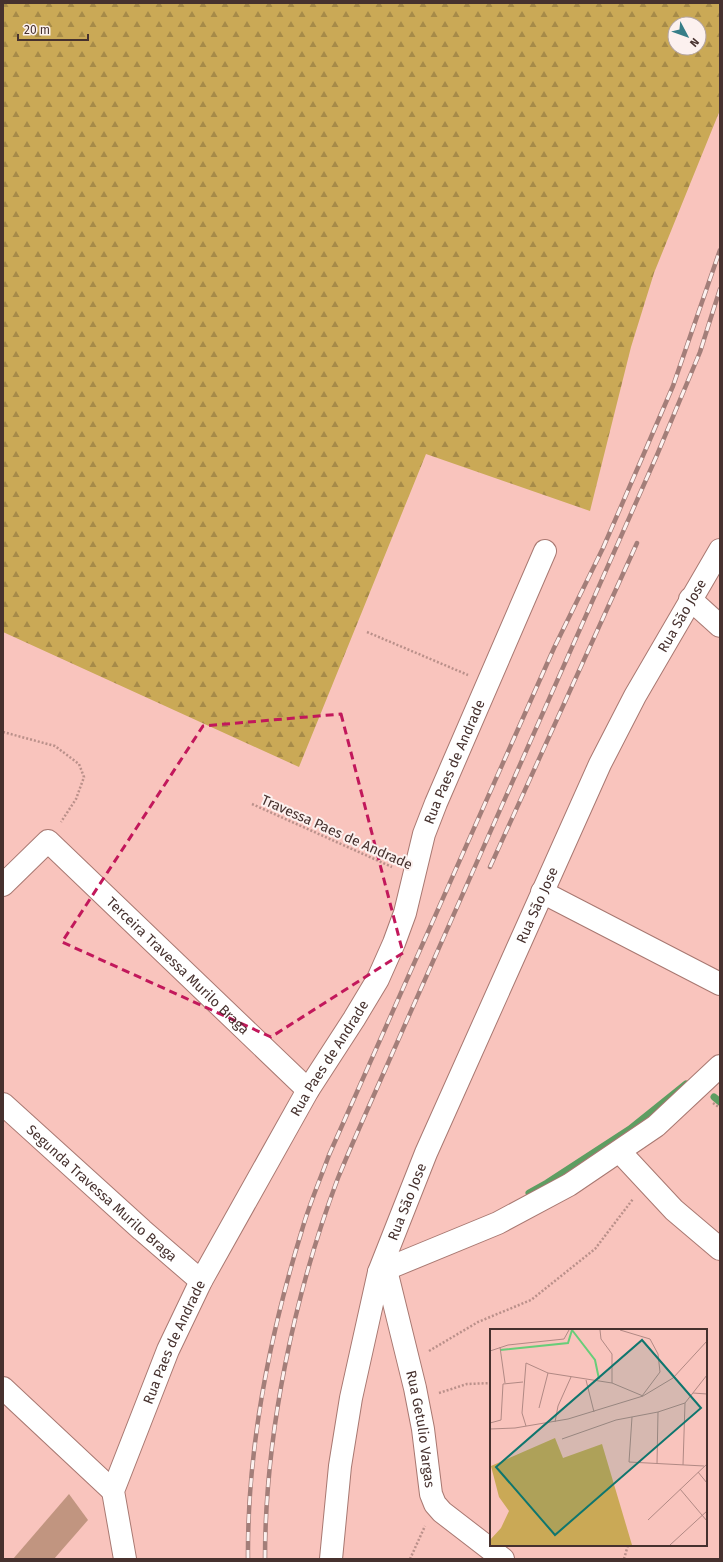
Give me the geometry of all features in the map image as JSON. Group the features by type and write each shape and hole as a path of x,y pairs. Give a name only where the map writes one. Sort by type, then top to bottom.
{"street":[{"name":"Rua São Jose","path":"331,1559 340,1466 351,1398 383,1271 426,1153 600,764 635,696 690,599 720,550"},
{"name":"Rua Paes de Andrade","path":"113,1491 168,1350 201,1281 308,1090 378,979 405,913 424,834 436,803 545,551"},
{"path":"690,599 720,626"},
{"path":"3,885 48,841"},
{"name":"Terceira Travessa Murilo Braga","path":"48,841 308,1090"},
{"path":"542,892 720,984"},
{"name":"Rua São Jose","path":"383,1271 498,1223 570,1184 620,1152 656,1126 689,1097 720,1066"},
{"name":"Segunda Travessa Murilo Braga","path":"3,1104 142,1230 201,1281"},
{"path":"620,1152 674,1210 720,1249"},
{"name":"Rua Getulio Vargas","path":"383,1271 409,1364 417,1399 431,1494 435,1504 451,1520 503,1559"},
{"path":"3,1388 113,1491 125,1559"}],"path":[{"path":"367,632 487,683"},
{"path":"3,732 55,746 79,764 84,777 76,799 48,841"},
{"name":"Travessa Paes de Andrade","path":"252,804 414,877"},
{"path":"409,1364 478,1322 531,1300 595,1249 646,1181"},
{"path":"417,1399 467,1384 490,1383"},
{"path":"410,1559 435,1504"},
{"path":"624,1559 628,1546"}],"highlighted area":[{"path":"341,714 403,953 271,1037 62,942 203,726"}],"green space":[{"path":"3,3 720,3 720,110 654,273 631,347 590,511 426,454 299,767 3,632"}],"building":[{"path":"69,1494 88,1520 54,1559 13,1559"}],"waterway":[{"path":"529,1193 630,1129 686,1084"},
{"path":"714,1097 720,1102"}],"railway":[{"path":"248,1559 252,1476 256,1434 263,1393 290,1270 311,1202 329,1155 554,648 603,548 673,386 720,250"},
{"path":"265,1559 266,1512 270,1463 276,1414 285,1366 308,1269 338,1178 657,455 700,352 720,289"},
{"path":"490,867 637,543"}]}
